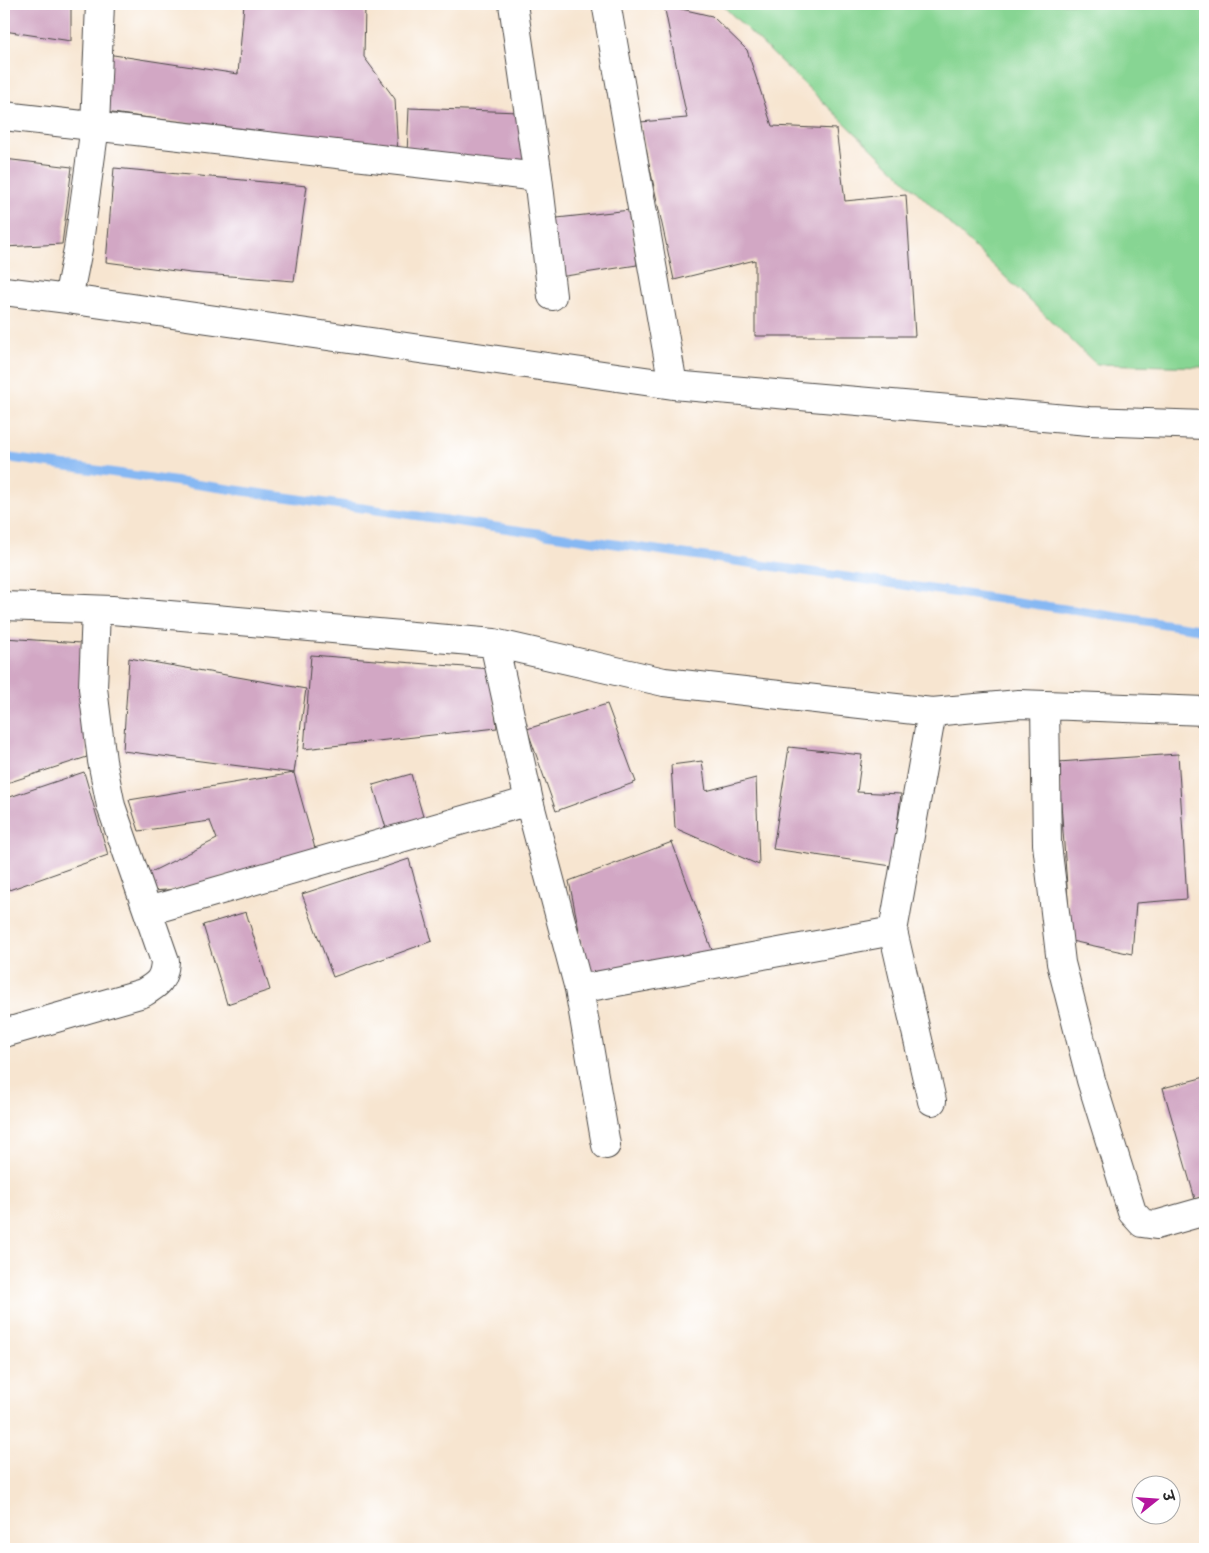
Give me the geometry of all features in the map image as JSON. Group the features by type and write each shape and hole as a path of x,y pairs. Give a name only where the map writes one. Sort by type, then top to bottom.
{"street":[{"path":"68,299 78,249 95,126 100,4"},
{"path":"513,4 538,177 552,296"},
{"path":"607,8 673,385"},
{"path":"4,116 538,177"},
{"path":"4,291 673,385 1089,421 1205,425"},
{"path":"4,606 112,610 494,643 664,682 932,712 1019,704 1205,711"},
{"path":"4,1033 143,993 156,985 165,974 166,962 111,806 102,761 94,688 96,610"},
{"path":"494,643 528,801 579,989 606,1144"},
{"path":"1045,705 1047,844 1061,963 1091,1080 1132,1212 1142,1223 1156,1225 1205,1212"},
{"path":"932,712 893,931 932,1101"},
{"path":"148,911 528,801"},
{"path":"579,989 893,931"}],"green space":[{"path":"721,4 1205,4 1205,367 1096,364"}],"building":[{"path":"4,4 71,4 71,41 4,31"},
{"path":"244,4 365,5 364,57 395,99 398,156 260,133 105,112 107,54 238,74"},
{"path":"664,5 712,16 747,50 772,126 836,129 845,201 906,195 915,336 755,336 755,260 674,280 640,122 687,118"},
{"path":"409,108 519,112 530,164 407,154"},
{"path":"4,159 72,167 62,244 4,247"},
{"path":"114,168 307,186 294,281 191,273 106,262"},
{"path":"630,210 637,265 559,277 548,219"},
{"path":"4,638 81,643 87,757 4,784"},
{"path":"311,655 491,669 497,728 304,749"},
{"path":"129,658 306,689 294,773 123,751"},
{"path":"607,704 636,782 556,811 527,729"},
{"path":"789,747 862,755 857,792 901,794 892,866 773,849"},
{"path":"1178,754 1187,899 1136,903 1132,954 1071,941 1058,762"},
{"path":"702,761 706,791 756,778 759,865 675,828 671,765"},
{"path":"84,772 108,855 9,890 4,876 4,799"},
{"path":"294,773 316,852 180,889 152,891 149,873 217,839 210,821 139,831 129,800"},
{"path":"411,774 426,827 389,838 373,785"},
{"path":"672,842 715,958 589,980 569,881"},
{"path":"409,859 432,941 333,977 302,894"},
{"path":"246,912 270,990 227,1004 203,925"},
{"path":"1205,1077 1205,1196 1195,1199 1163,1088"}],"waterway":[{"path":"4,457 945,591 1205,630"}]}
